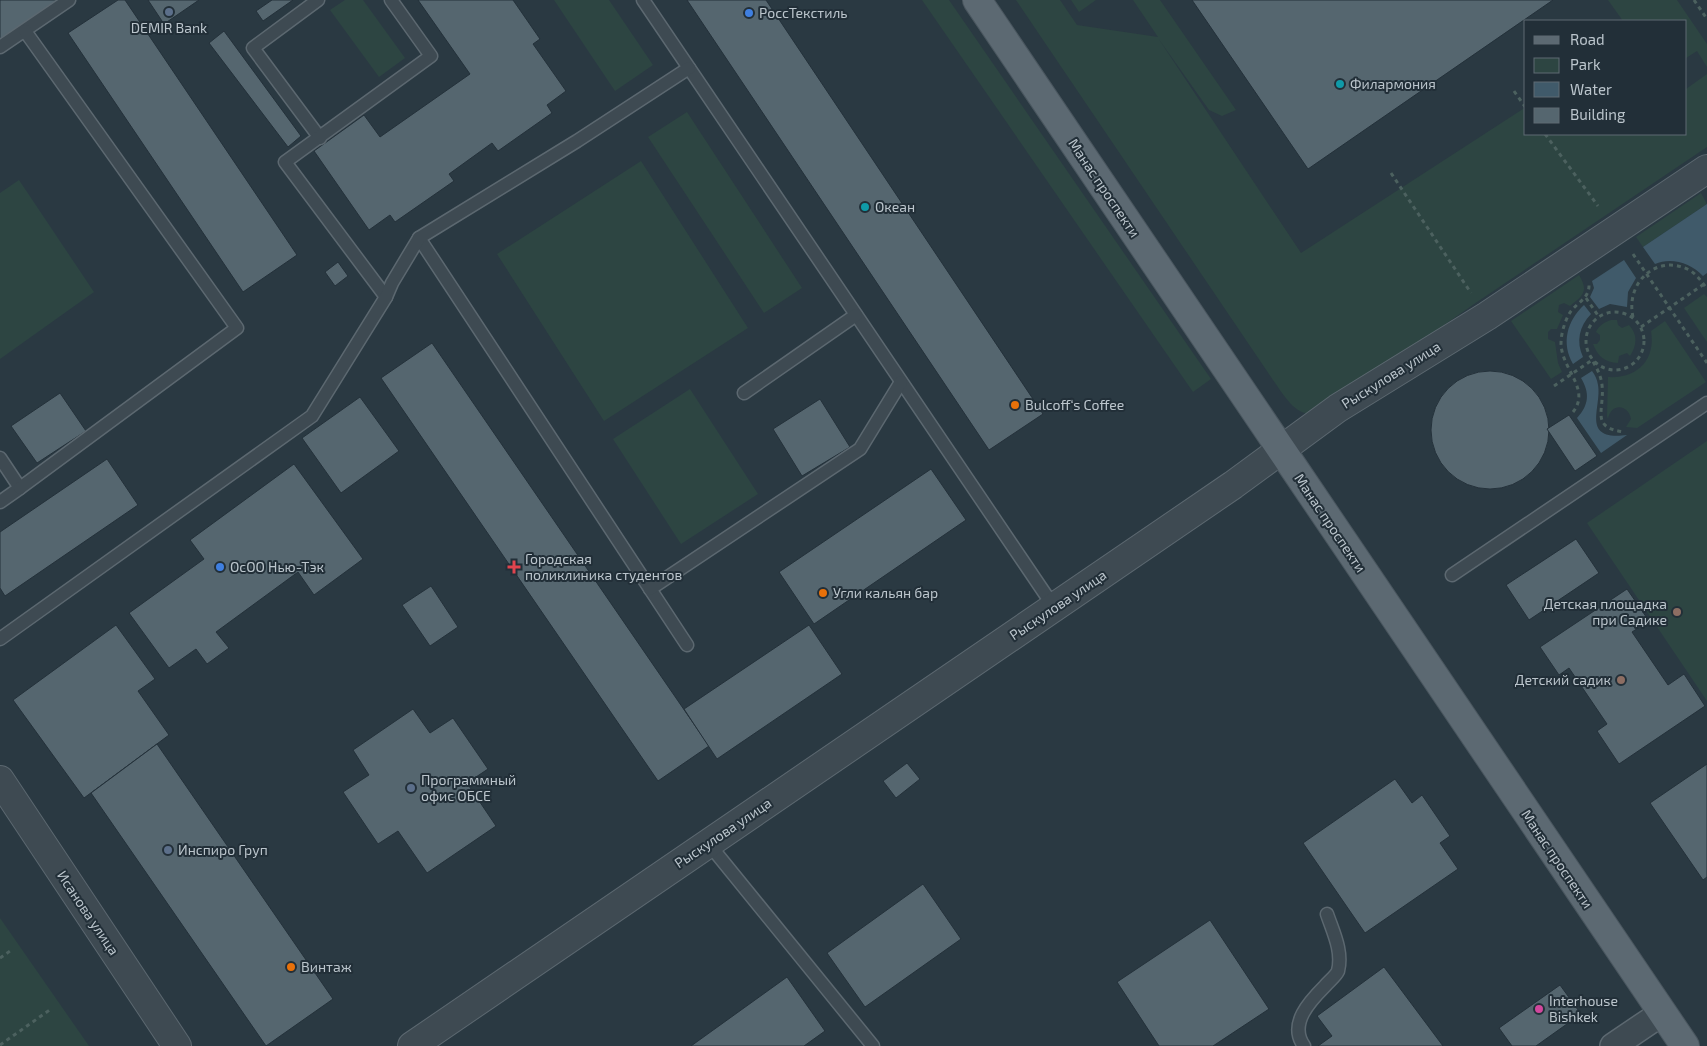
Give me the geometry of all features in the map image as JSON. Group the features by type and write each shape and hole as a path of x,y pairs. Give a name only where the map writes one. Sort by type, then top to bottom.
{"main road":[{"name":"Манас проспекти","path":"977,0 1685,1046"}],"street":[{"name":"Рыскулова улица","path":"412,1046 1281,451 1338,408 1486,316 1707,169"},
{"name":"Исанова улица","path":"0,780 177,1046"},
{"path":"1613,1046 1662,1013"}],"lane":[{"path":"0,47 69,0"},
{"path":"318,0 253,48 320,138"},
{"path":"386,297 286,162 431,56 391,0"},
{"path":"643,0 1054,607"},
{"path":"0,502 237,328 25,30"},
{"path":"0,639 312,416 386,297 392,283 419,238 577,141 689,68"},
{"path":"419,238 687,644"},
{"path":"744,393 856,315"},
{"path":"650,589 860,449 902,382"},
{"path":"1452,575 1707,403"},
{"path":"0,458 20,488"},
{"path":"708,844 873,1046"},
{"path":"1304,1046 1299,1039 1300,1018 1312,999 1338,973 1340,953 1327,914"}],"path":[{"path":"1694,0 1707,19"},
{"path":"1514,91 1524,105"},
{"path":"1546,135 1617,230 1707,363"},
{"path":"1391,173 1486,316"},
{"path":"1573,412 1578,406 1579,390 1562,353 1562,332 1571,312 1586,298 1589,282 1574,259"},
{"path":"1633,318 1631,308 1634,289 1646,274 1663,266 1682,267 1705,283 1707,289"},
{"path":"1641,326 1705,283"},
{"path":"1586,298 1599,317"},
{"path":"1592,360 1606,369 1615,370 1631,365 1638,359 1644,344 1641,326 1633,318 1619,312 1605,313 1593,321 1586,333 1586,347 1592,360 1600,374 1602,386 1600,416 1607,428 1624,432 1663,433"},
{"path":"1554,386 1592,360"},
{"path":"0,958 10,951"},
{"path":"0,1045 51,1010"}],"green space":[{"path":"345,0 363,0 405,58 379,77 330,10"},
{"path":"554,0 609,0 653,65 615,91"},
{"path":"922,0 949,0 1211,379 1193,392"},
{"path":"1016,0 1060,0 1077,25 1158,37 1133,0 1160,0 1236,110 1222,116 1209,110 1158,38 1301,253 1524,108 1524,135 1687,135 1687,88 1707,74 1707,147 1477,302 1334,402 1313,413 1301,412 1295,408 1280,390"},
{"path":"1071,0 1096,0 1079,12"},
{"path":"1608,0 1677,0 1707,44 1707,67 1697,51 1687,57 1687,20 1622,20"},
{"path":"687,112 802,288 764,313 648,137"},
{"path":"641,161 748,328 604,421 497,254"},
{"path":"19,180 94,292 0,359 0,193"},
{"path":"1701,193 1707,204 1643,247 1636,237"},
{"path":"1579,275 1584,285 1583,293 1570,306 1564,303 1559,305 1558,312 1563,315 1557,329 1551,329 1548,332 1548,339 1555,342 1558,363 1562,372 1551,379 1511,321"},
{"path":"1704,294 1707,297 1707,342 1684,308"},
{"path":"1611,320 1617,320 1618,325 1622,328 1629,325 1636,340 1630,356 1627,353 1619,356 1618,363 1602,358 1593,344 1597,344 1600,340 1600,335 1596,332 1599,327"},
{"path":"1665,321 1706,382 1637,428 1626,427 1631,419 1627,410 1620,407 1612,410 1608,419 1608,377 1628,375 1642,366 1650,351 1651,331"},
{"path":"690,389 758,494 681,544 613,439"},
{"name":"Детская площадка при Садике","path":"1707,441 1707,701 1587,523"},
{"path":"0,918 89,1046 0,1046"}],"water":[{"path":"1707,204 1707,273 1703,276 1698,271 1680,262 1668,261 1655,264 1643,247"},
{"path":"1624,260 1636,278 1628,292 1627,307 1610,304 1599,309 1590,297 1594,288 1592,281"},
{"path":"1584,305 1591,314 1581,329 1580,334 1579,340 1583,357 1573,364 1567,348 1568,333 1573,318"},
{"path":"1592,371 1598,385 1596,421 1598,428 1603,433 1612,436 1627,435 1601,453 1577,418 1584,408 1587,399 1586,389 1581,378"}],"building":[{"path":"0,0 60,0 0,41"},
{"path":"118,0 125,0 297,255 243,292 68,33"},
{"name":"DEMIR Bank","path":"148,0 199,0 164,24"},
{"path":"272,0 293,0 263,21 256,11"},
{"path":"418,0 513,0 540,39 533,44 566,91 547,105 552,113 498,151 492,143 449,174 454,181 395,222 390,215 369,230 314,151 364,115 380,137 470,74"},
{"name":"Океан","path":"687,0 766,0 1043,414 989,450"},
{"name":"Филармония","path":"1192,0 1553,0 1524,20 1308,169"},
{"path":"224,31 301,136 288,147 209,43"},
{"path":"338,262 348,276 335,286 325,272"},
{"path":"432,343 709,746 658,781 381,378"},
{"path":"1490,371 1502,372 1513,376 1532,388 1544,407 1548,418 1548,442 1544,453 1532,472 1513,484 1502,488 1490,489 1478,488 1467,484 1448,472 1436,453 1432,442 1431,430 1432,418 1436,407 1448,388 1467,376 1478,372"},
{"path":"60,393 86,431 37,463 11,426"},
{"path":"360,397 399,451 341,493 302,438"},
{"path":"820,399 850,447 802,476 773,429"},
{"path":"1569,415 1597,456 1575,471 1547,429"},
{"path":"107,459 138,505 5,596 0,588 0,532"},
{"path":"294,464 363,559 314,595 298,572 216,632 229,648 207,664 196,649 169,668 129,613 204,559 190,540"},
{"path":"931,469 966,520 814,624 779,572"},
{"path":"1576,539 1599,573 1529,620 1506,585"},
{"path":"431,586 458,627 430,646 402,605"},
{"name":"Детский садик","path":"1627,589 1649,621 1632,632 1668,685 1684,674 1705,706 1619,764 1597,731 1607,724 1569,668 1559,675 1540,647"},
{"path":"116,625 155,679 138,691 169,735 84,798 13,700"},
{"path":"809,625 842,674 717,759 684,709"},
{"name":"Программный офис ОБСЕ","path":"413,709 430,733 453,718 488,769 467,783 496,826 427,873 398,831 378,844 343,792 369,775 353,750"},
{"path":"157,744 333,999 266,1046 91,793"},
{"path":"907,763 920,779 896,798 883,781"},
{"path":"1707,764 1707,877 1703,880 1650,803"},
{"path":"1395,779 1412,803 1422,795 1450,836 1440,843 1458,869 1365,933 1303,843"},
{"path":"923,884 961,939 865,1007 827,953"},
{"path":"1210,920 1269,1009 1213,1046 1159,1046 1117,982"},
{"path":"1384,967 1443,1046 1318,1046 1332,1036 1317,1016"},
{"path":"787,977 825,1031 804,1046 691,1046"},
{"path":"1560,985 1581,1014 1536,1046 1512,1046 1499,1028"}],"place":[{"name":"DEMIR Bank","path":"169,12"},
{"name":"РоссТекстиль","path":"749,13"},
{"name":"Филармония","path":"1340,84"},
{"name":"Океан","path":"865,207"},
{"name":"Bulcoff‘s Coffee","path":"1015,405"},
{"name":"ОсОО Нью-Тэк","path":"220,567"},
{"name":"Городская поликлиника студентов","path":"514,567"},
{"name":"Угли кальян бар","path":"823,593"},
{"name":"Детская площадка при Садике","path":"1677,612"},
{"name":"Детский садик","path":"1621,680"},
{"name":"Программный офис ОБСЕ","path":"411,788"},
{"name":"Инспиро Груп","path":"168,850"},
{"name":"Винтаж","path":"291,967"},
{"name":"Interhouse Bishkek","path":"1539,1009"}]}
